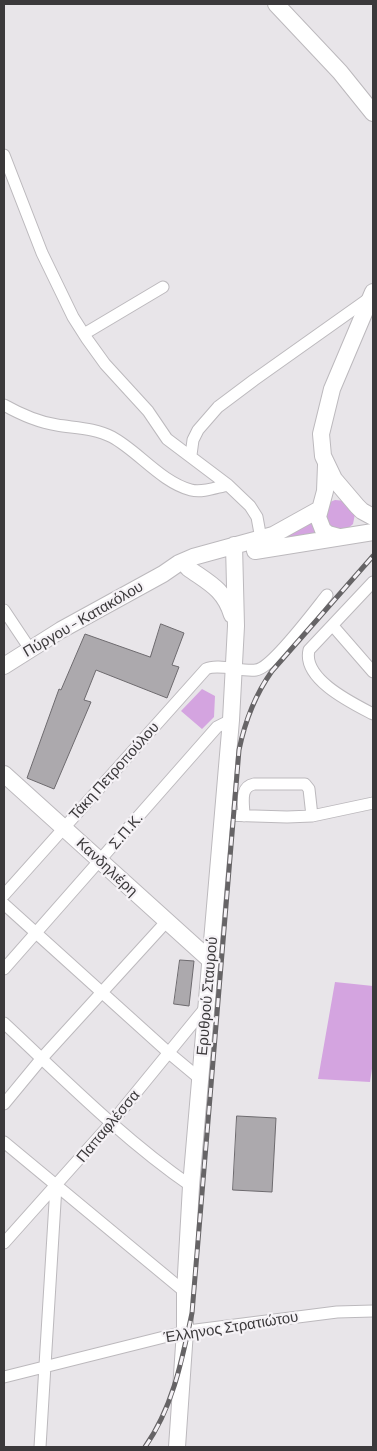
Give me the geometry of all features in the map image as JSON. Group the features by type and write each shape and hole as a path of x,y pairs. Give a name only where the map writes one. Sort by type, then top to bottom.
{"main road":[{"path":"276,4 340,72 373,113"},
{"path":"372,294 332,389 326,408 321,434 321,446 326,463 338,485 354,503 373,517"},
{"path":"326,463 325,491 318,517 323,530 335,537 348,534 357,525 359,518 354,503"},
{"name":"Πύργου - Κατακόλου","path":"163,574 188,568 273,535 320,507 333,496 340,495 354,503"},
{"name":"Πύργου - Κατακόλου","path":"4,666 69,625 193,556 272,547 373,532"},
{"name":"Ερυθρού Σταυρού","path":"177,1447 185,1331 185,1292 191,1186 231,720 236,626 234,550"},
{"path":"188,568 218,588 229,604 236,626"},
{"name":"Κανδηλιέρη","path":"4,774 210,960"}],"street":[{"path":"4,155 42,253 73,317 84,334 105,364 148,411 167,438 228,485 250,506 257,517 261,539"},
{"path":"84,334 163,287"},
{"path":"191,455 193,440 198,430 218,407 372,294"},
{"path":"4,404 38,421 84,428 110,436 118,440 164,476 191,490 201,491 228,485"},
{"path":"371,709 346,699 322,682 314,674 309,663 309,650 373,582"},
{"name":"Τάκη Πετροπούλου","path":"4,895 206,669 214,666 234,670 256,670 267,665 327,594"},
{"path":"4,610 30,649"},
{"path":"333,626 373,672"},
{"name":"Σ.Π.Κ.","path":"4,969 217,727 231,720"},
{"path":"244,816 244,791 248,785 254,784 305,784 310,789 312,816"},
{"path":"223,815 312,816 373,803"},
{"path":"4,904 169,1053 200,1078"},
{"path":"4,1104 42,1058 166,922"},
{"name":"Παπαφλέσσα","path":"4,1243 112,1122 207,1005"},
{"path":"4,1023 112,1122 191,1186"},
{"path":"4,1142 185,1292"},
{"path":"40,1447 56,1186"},
{"name":"Έλληνος Στρατιώτου","path":"4,1377 185,1331 337,1312 373,1311"}],"shaded area":[{"path":"335,500 346,501 355,514 353,524 345,531 329,529 324,510 330,502"},
{"path":"313,519 320,535 283,542 282,536"},
{"path":"202,689 215,696 214,717 202,729 181,711"},
{"path":"335,982 373,986 373,1062 370,1082 318,1079"}],"building":[{"path":"161,624 184,633 172,665 179,667 167,698 96,670 84,700 91,702 54,789 27,778 59,689 61,690 85,634 150,657"},
{"path":"180,960 194,961 189,1006 174,1004"},
{"path":"237,1116 276,1118 272,1192 233,1190"}],"railway":[{"path":"145,1447 155,1432 170,1399 180,1366 192,1313 241,739 256,699 272,671 373,556"}]}
